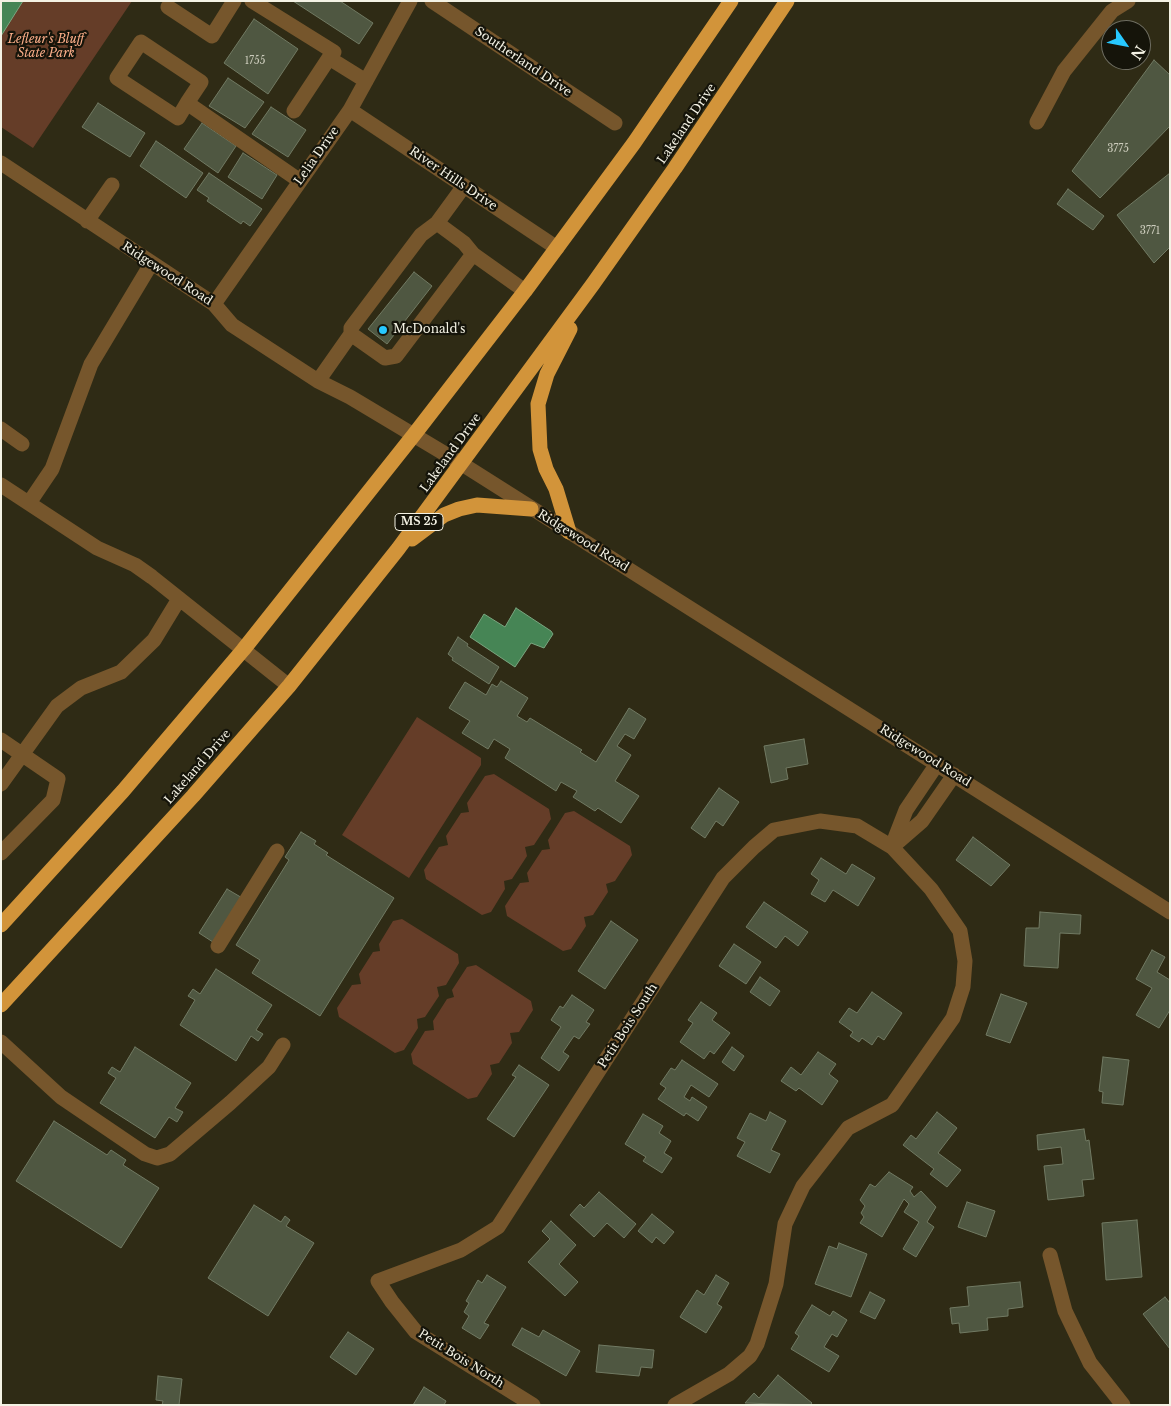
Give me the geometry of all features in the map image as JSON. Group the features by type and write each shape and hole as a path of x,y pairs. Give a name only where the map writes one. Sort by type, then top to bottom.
{"highway":[{"path":"1,925 123,791 243,650 413,436 525,291 634,143 731,1"},
{"name":"Lakeland Drive","path":"1,1005 193,796 289,686 398,549 594,284 675,168 787,1"},
{"path":"569,532 556,489 540,449 538,404 547,374 594,284"},
{"path":"398,549 444,515 459,509 476,505 531,509"}],"street":[{"path":"168,7 212,36 234,1"},
{"path":"252,1 334,52 294,111"},
{"name":"Lelia Drive","path":"214,304 350,110 410,1"},
{"name":"Southerland Drive","path":"432,1 615,123"},
{"path":"1037,122 1064,72 1112,12 1128,1"},
{"path":"140,42 201,82 187,103 178,118 117,78 140,42"},
{"path":"329,58 366,81"},
{"path":"187,103 300,181"},
{"name":"River Hills Drive","path":"350,110 557,248"},
{"name":"Ridgewood Road","path":"1,163 214,304 232,325 318,381 350,397 462,464 1170,912"},
{"path":"88,221 112,185"},
{"path":"318,381 351,334 350,328 421,234 437,223 464,186"},
{"path":"437,223 464,243 473,254 525,291"},
{"path":"351,334 385,358 396,356 473,254"},
{"path":"29,504 52,468 92,364 151,264"},
{"path":"1,429 22,444"},
{"path":"1,485 96,548 135,565 289,686"},
{"path":"1,784 21,753 56,706 81,688 121,672 154,640 179,599"},
{"path":"1,740 58,779 52,800 1,853"},
{"path":"892,847 906,810 937,764"},
{"path":"892,847 922,821 954,775"},
{"name":"Petit Bois South","path":"378,1281 461,1250 498,1227 724,878 774,830 820,821 857,826 892,847"},
{"path":"675,1405 729,1374 750,1356 756,1344 776,1284 784,1224 803,1186 848,1128 892,1105 953,1018 963,987 965,961 960,931 931,889 892,847"},
{"path":"218,946 277,850"},
{"path":"1,1042 61,1097 145,1154 157,1158 170,1154 230,1103 269,1067 283,1045"},
{"path":"1050,1255 1065,1311 1090,1363 1123,1405"},
{"name":"Petit Bois North","path":"378,1281 416,1332 533,1405"}],"green space":[{"name":"Lefleur's Bluff State Park","path":"1,1 132,1 33,148 1,127"},
{"path":"417,717 481,758 481,765 409,878 342,835"},
{"path":"494,774 549,809 551,819 534,845 525,847 527,856 512,879 504,881 505,889 491,912 482,915 426,879 424,870 439,847 448,845 446,836 461,813 469,812 467,803 485,776"},
{"path":"574,811 630,846 632,855 615,881 606,884 608,892 593,915 584,917 586,926 571,949 563,951 507,916 505,906 520,883 529,882 527,873 542,850 550,849 548,840 565,813"},
{"path":"402,919 458,954 459,963 446,985 437,987 439,996 425,1017 417,1019 418,1028 404,1050 395,1053 339,1017 337,1008 352,985 361,984 359,974 373,952 380,951 379,944 393,921"},
{"path":"476,965 531,1001 533,1010 519,1032 510,1033 512,1043 499,1063 490,1065 492,1074 477,1097 468,1099 413,1064 411,1054 425,1031 434,1030 433,1021 447,999 454,997 452,990 467,967"}],"shaded area":[{"path":"1,1 23,1 1,36"},
{"path":"516,608 553,634 544,648 531,643 515,667 470,637 484,614 505,627"}],"building":[{"path":"293,1 340,1 373,23 359,44"},
{"path":"254,19 298,49 268,94 224,63"},
{"path":"1154,60 1170,75 1170,126 1100,198 1072,171 1147,70 1151,70 1151,64"},
{"path":"228,78 264,102 245,128 209,106"},
{"path":"98,103 145,133 130,157 82,127"},
{"path":"271,107 306,130 288,157 252,134"},
{"path":"202,123 236,146 218,173 184,149"},
{"path":"156,141 203,173 186,198 140,166"},
{"path":"243,153 277,175 262,199 228,177"},
{"path":"209,173 262,209 250,226 243,221 241,224 207,201 209,198 197,190"},
{"path":"1170,173 1170,247 1154,263 1117,215"},
{"path":"1068,189 1104,216 1093,230 1057,204"},
{"path":"414,272 432,286 387,344 368,329"},
{"path":"458,637 468,644 467,646 499,667 489,684 452,660 453,658 448,654"},
{"path":"501,681 528,698 517,716 527,722 530,718 582,750 580,752 596,762 629,708 646,719 634,739 625,734 617,746 631,755 615,781 639,796 621,823 598,808 595,811 573,797 577,791 561,782 556,791 505,758 510,749 494,739 488,749 462,733 470,721 449,708 465,682 486,695 492,684 497,687"},
{"path":"804,739 808,764 786,768 788,779 771,783 764,746"},
{"path":"719,788 739,802 723,826 716,821 705,838 691,828"},
{"path":"301,832 316,841 314,844 328,853 326,855 394,898 320,1016 252,973 260,960 236,945 289,860 285,857"},
{"path":"973,837 1010,865 991,886 956,860"},
{"path":"821,858 846,874 852,864 875,878 858,906 833,890 825,902 811,894 819,880 811,874"},
{"path":"227,889 244,899 216,944 199,933"},
{"path":"764,902 808,932 798,946 785,936 776,948 746,927"},
{"path":"1040,912 1081,915 1080,934 1060,933 1058,968 1024,966 1026,928 1039,928"},
{"path":"611,921 638,940 605,989 578,971"},
{"path":"734,944 761,962 746,984 719,966"},
{"path":"1152,950 1165,957 1157,972 1170,980 1170,1010 1159,1028 1136,1015 1152,988 1136,979"},
{"path":"216,969 272,1005 256,1030 263,1034 258,1041 251,1036 236,1061 180,1025 195,1000 188,996 193,989 200,994"},
{"path":"760,977 780,991 770,1006 750,992"},
{"path":"872,992 902,1013 884,1040 878,1036 872,1045 862,1038 859,1042 850,1036 853,1032 839,1022 849,1008 857,1013"},
{"path":"1001,994 1027,1003 1010,1043 986,1035"},
{"path":"572,995 594,1010 586,1022 590,1024 579,1039 574,1036 563,1052 569,1056 559,1071 541,1058 561,1027 551,1020 560,1006 563,1008"},
{"path":"701,1002 717,1013 712,1020 730,1033 714,1054 710,1051 704,1059 680,1042 693,1023 688,1020"},
{"path":"135,1047 191,1083 175,1108 183,1112 177,1122 169,1117 155,1138 100,1103 116,1078 108,1073 112,1067 120,1072"},
{"path":"732,1047 744,1056 734,1071 722,1062"},
{"path":"818,1052 836,1064 829,1074 838,1081 822,1105 799,1088 796,1091 781,1081 791,1067 801,1075"},
{"path":"1103,1057 1129,1060 1123,1105 1102,1103 1103,1092 1099,1091"},
{"path":"682,1060 718,1084 709,1097 691,1085 684,1097 690,1101 692,1097 707,1107 698,1121 686,1113 684,1116 658,1099 666,1088 660,1084 671,1068 675,1070"},
{"path":"519,1065 549,1085 514,1137 487,1119 516,1077 512,1075"},
{"path":"770,1112 786,1121 771,1150 780,1154 770,1173 737,1156 745,1142 737,1138 750,1113 766,1121"},
{"path":"937,1112 957,1128 938,1153 961,1170 947,1187 930,1174 934,1169 903,1145 911,1135 916,1139"},
{"path":"643,1114 663,1126 659,1133 671,1141 664,1153 672,1158 662,1173 643,1161 646,1157 625,1144"},
{"path":"54,1121 107,1155 111,1150 126,1160 123,1165 159,1188 121,1248 16,1181"},
{"path":"1084,1129 1086,1141 1089,1140 1094,1179 1082,1180 1084,1196 1048,1200 1044,1166 1063,1164 1061,1147 1038,1150 1037,1135"},
{"path":"889,1172 913,1187 910,1191 914,1197 921,1191 936,1207 927,1222 934,1227 916,1257 903,1249 919,1222 904,1212 909,1204 904,1199 882,1237 860,1223 864,1217 861,1213 865,1206 860,1200 870,1184 875,1187"},
{"path":"599,1192 636,1224 624,1238 607,1223 594,1237 570,1215 580,1204 584,1208"},
{"path":"967,1202 995,1211 986,1237 958,1227"},
{"path":"254,1205 281,1222 285,1216 290,1220 286,1226 314,1243 268,1316 208,1278"},
{"path":"652,1214 674,1232 664,1244 656,1237 652,1243 638,1231"},
{"path":"1137,1220 1142,1277 1106,1280 1102,1223"},
{"path":"551,1221 576,1245 559,1264 578,1282 565,1296 528,1262 550,1239 542,1231"},
{"path":"839,1243 867,1254 851,1297 815,1284 829,1246 837,1249"},
{"path":"487,1275 506,1287 484,1323 489,1325 480,1339 462,1328 469,1316 464,1312 469,1303 466,1301 478,1280 482,1283"},
{"path":"716,1275 729,1283 717,1304 722,1307 706,1333 680,1317 697,1290 704,1295"},
{"path":"1020,1282 1023,1307 1008,1309 1008,1316 987,1318 988,1330 960,1333 959,1323 952,1324 950,1308 969,1306 967,1287"},
{"path":"870,1292 885,1300 875,1319 860,1312"},
{"path":"1165,1297 1170,1303 1170,1349 1143,1314"},
{"path":"812,1305 830,1316 833,1311 847,1320 837,1337 832,1334 824,1347 839,1356 829,1372 791,1349 799,1336 795,1333"},
{"path":"522,1328 539,1337 543,1330 580,1351 566,1376 512,1345"},
{"path":"348,1332 374,1349 356,1375 330,1357"},
{"path":"599,1345 654,1350 652,1368 641,1367 639,1376 596,1372"},
{"path":"778,1375 812,1403 810,1405 745,1403 754,1393 759,1398"},
{"path":"158,1376 182,1379 179,1405 162,1405 163,1401 156,1400"},
{"path":"424,1387 446,1401 444,1405 413,1405"}],"place":[{"name":"McDonald's","path":"383,330"}]}
